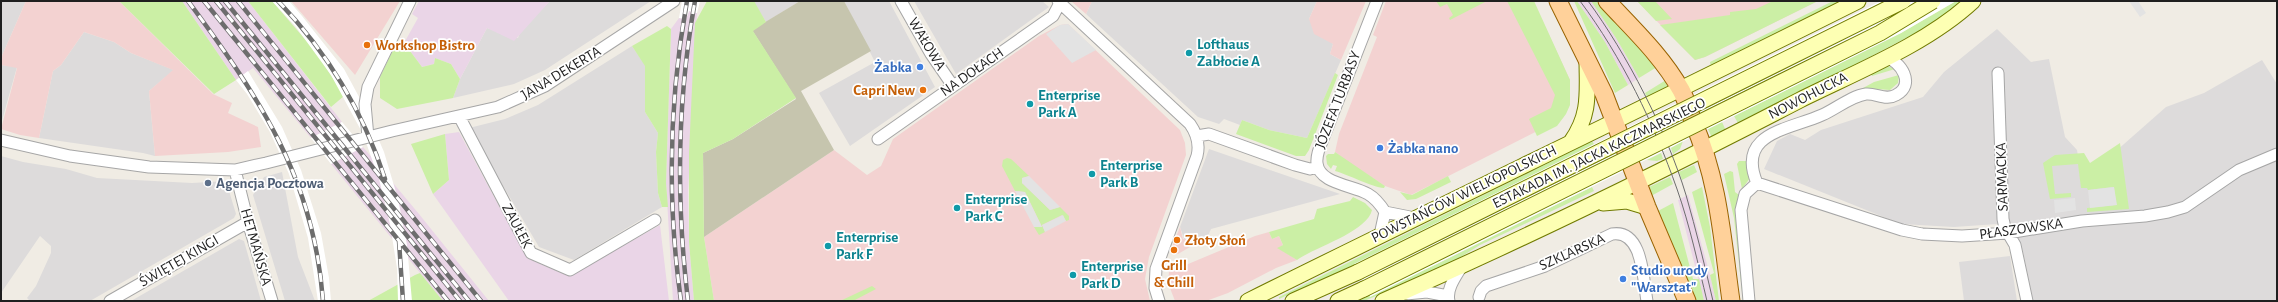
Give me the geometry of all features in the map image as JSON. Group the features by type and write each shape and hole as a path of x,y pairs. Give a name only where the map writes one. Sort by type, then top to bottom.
{"main road":[{"path":"1558,1 1616,122 1647,207 1687,301"},
{"path":"1607,1 1647,44 1681,90 1705,150 1722,224 1731,301"},
{"path":"1681,90 1858,1"},
{"name":"ESTAKADA IM. JACKA KACZMARSKIEGO","path":"1293,301 1358,272 1903,1"},
{"name":"ESTAKADA IM. JACKA KACZMARSKIEGO","path":"1338,301 1880,33 1933,1"},
{"name":"NOWOHUCKA","path":"1638,182 1705,150 1885,57 1938,28 1973,1"},
{"path":"1571,142 1580,127 1586,110 1587,59"},
{"name":"POWSTAŃCÓW WIELKOPOLSKICH","path":"1248,301 1415,218 1681,90"},
{"path":"1389,298 1462,266 1638,182"},
{"path":"1594,203 1627,201 1647,207"}],"street":[{"path":"368,137 365,104 368,87 410,1"},
{"name":"JANA DEKERTA","path":"1,140 70,156 149,168 235,170 368,137 498,108 545,86 674,1"},
{"name":"WAŁOWA","path":"901,1 932,54 953,86"},
{"name":"JÓZEFA TURBASY","path":"1377,1 1317,157 1318,167 1324,176 1368,194 1377,201 1385,212"},
{"path":"1060,2 1190,124 1197,136 1199,145 1197,156 1156,269 1155,288 1159,301"},
{"name":"NA DOŁACH","path":"878,139 1053,16 1060,2"},
{"path":"1749,301 1741,210 1746,194 1757,183 1752,171 1751,159 1756,146 1764,138 1823,115 1864,94 1891,97 1899,94 1904,83 1904,72 1895,61 1885,57"},
{"name":"SARMACKA","path":"1998,73 2003,219 2008,233 2015,245 2027,301"},
{"name":"ZAUŁEK","path":"459,116 531,253 570,270 655,220"},
{"path":"1197,136 1209,134 1295,165 1310,169 1318,167"},
{"name":"PŁASZOWSKA","path":"1757,183 1832,206 1881,224 1922,234 1962,236 2008,233 2082,221 2145,216 2179,209 2204,196 2239,170 2277,154"},
{"name":"HETMAŃSKA","path":"235,170 248,222 272,301"},
{"path":"1380,236 1385,212 1415,218"},
{"name":"ŚWIĘTEJ KINGI","path":"110,301 248,222"},
{"name":"SZKLARSKA","path":"1479,297 1480,291 1486,286 1545,266 1612,234 1618,233 1625,234 1634,244 1647,301"},
{"path":"1389,298 1428,292 1448,298 1462,266"}],"shaded area":[{"path":"1,1 26,1 1,58"},
{"path":"26,1 119,1 213,94 232,103 228,113 258,127 261,147 228,152 155,156 149,91 173,70 131,53 114,42 84,32 61,65 53,71 39,138 20,135 1,129 17,68 1,65 1,58"},
{"path":"182,1 248,1 342,122 311,138 253,68 236,80"},
{"path":"291,1 400,1 355,75"},
{"path":"419,1 550,1 514,41 487,28 460,79 451,64 435,58 434,64 422,67 404,43 418,18 412,14"},
{"path":"550,1 651,1 545,70 514,84 453,98 460,79 487,28 518,38 521,30"},
{"path":"753,1 800,1 766,22"},
{"path":"800,1 844,1 871,51 801,91 834,150 704,237 703,153 733,139 796,99 752,30"},
{"path":"844,1 889,1 935,87 850,146 819,93 875,62"},
{"path":"914,1 1042,1 1049,7 956,74"},
{"path":"1071,1 1092,1 1086,14"},
{"path":"1092,1 1317,1 1309,19 1333,44 1330,54 1341,60 1307,138 1269,130 1242,120 1240,125 1224,119 1219,124 1198,117 1086,14"},
{"path":"1317,1 1366,1 1341,60 1330,54 1333,44 1314,34 1309,19"},
{"path":"1386,1 1533,1 1570,80 1568,104 1563,118 1411,195 1385,186 1348,162 1335,152 1339,134 1377,37 1373,35"},
{"path":"1577,1 1591,1 1616,38 1639,78 1628,85 1605,42"},
{"path":"1637,1 1818,1 1705,57 1695,60"},
{"path":"2129,1 2138,1 2146,13 2140,17"},
{"path":"689,11 697,13 688,192 689,242 694,301 673,301 666,183 671,29 679,18 686,19"},
{"path":"1068,24 1180,130 1185,143 1186,155 1149,257 1145,279 1150,301 714,301 704,237 834,150 867,175 881,166 893,139 1039,36 1060,25"},
{"path":"1068,24 1096,50 1072,63 1046,34 1060,25"},
{"path":"1997,29 2031,62 2049,59 2065,137 2077,150 2082,181 2166,107 2204,93 2262,60 2277,84 2277,301 2033,301 2023,252 2012,223 1954,227 1901,224 1764,169 1777,141 1790,134 1805,140 1821,130 1923,97 1944,72"},
{"path":"84,32 114,42 131,53 174,70 149,91 155,156 39,138 53,71 61,65"},
{"path":"632,46 645,65 645,112 658,133 656,152 658,193 662,207 574,260 539,247 469,128 505,119 538,105"},
{"path":"1,65 17,67 1,124"},
{"path":"459,132 527,258 561,273 573,274 660,225 669,301 509,301 433,194 449,180 445,134"},
{"path":"363,147 489,301 443,301 331,164"},
{"path":"1209,149 1340,194 1211,229 1208,236 1189,244 1187,239 1184,239 1180,227"},
{"path":"1,156 23,162 66,169 97,178 192,183 226,181 236,214 234,218 90,301 30,301 27,298 36,286 51,253 51,246 40,236 1,293"},
{"path":"282,172 298,257 315,301 285,301 253,195 264,177"},
{"path":"1029,176 1060,207 1050,210 1022,183 1022,178"},
{"path":"2114,187 2117,205 2090,208 2088,190"},
{"path":"1015,191 1025,192 1042,227 1034,227"},
{"path":"1688,195 1716,301 1704,301 1678,200"},
{"path":"2075,198 2076,210 2055,213 2054,200"},
{"path":"1063,215 1066,221 1045,232 1042,225"},
{"path":"1180,227 1183,239 1187,239 1190,247 1178,254 1170,252"},
{"path":"1269,232 1272,239 1279,236 1283,245 1279,248 1297,260 1276,268 1228,293 1206,301 1175,301 1168,283 1169,272 1255,236"},
{"path":"239,239 244,241 261,301 131,301"},
{"path":"2010,256 2017,301 1964,301 1959,262"}],"green space":[{"path":"119,1 182,1 236,80 214,94"},
{"path":"248,1 272,1 316,52 344,96 331,107"},
{"path":"707,1 754,1 766,22 753,31 796,98 733,139 703,153 704,237 714,301 694,301 689,242 689,153 695,23"},
{"path":"1436,1 1487,1 1450,20 1449,18 1453,15 1447,4 1440,7"},
{"path":"1507,1 1534,1 1570,80 1570,105 1566,114 1557,126 1537,136 1529,119 1551,108 1555,95"},
{"path":"1574,1 1577,1 1605,42 1628,85 1615,93"},
{"path":"1591,1 1598,1 1657,67 1639,78 1616,38"},
{"path":"1637,1 1655,1 1672,19 1656,21"},
{"path":"1773,1 1818,1 1705,57 1695,60 1660,25 1730,15 1730,12 1756,9"},
{"path":"1833,1 1843,1 1711,67 1710,62"},
{"path":"1956,1 1962,1 1931,25 1739,125 1734,116 1901,33"},
{"path":"667,26 671,29 666,183 668,207 662,207 658,193 656,152 658,133 645,112 645,66 632,46"},
{"path":"397,41 404,43 422,67 434,64 435,58 451,64 460,79 453,98 397,109 380,98 380,77"},
{"path":"1885,65 1895,69 1872,76 1871,74"},
{"path":"1335,73 1338,75 1309,150 1305,156 1296,156 1236,134 1242,120 1269,130 1307,138"},
{"path":"1899,75 1898,83 1890,90 1863,88 1874,82"},
{"path":"1666,80 1669,87 1647,97 1645,93"},
{"path":"1722,122 1727,133 1712,138 1708,129"},
{"path":"445,134 449,180 433,194 411,144"},
{"path":"1592,141 1594,144 1354,265 1279,299 1279,297"},
{"path":"1683,141 1680,149 1673,154 1671,148"},
{"path":"2120,143 2129,209 2087,212 2087,208 2116,205 2114,187 2088,190 2087,188 2081,188 2078,164 2052,166 2055,194 2071,193 2071,197 2050,199 2043,163 2055,155 2084,153 2090,163"},
{"path":"1335,152 1385,186 1384,188 1335,171 1337,166 1333,165 1331,169 1327,164 1326,156 1328,154 1334,154"},
{"path":"1661,153 1663,159 1657,161 1647,160"},
{"path":"1007,158 1011,159 1029,176 1022,178 1022,183 1050,210 1060,207 1069,216 1069,220 1066,221 1062,215 1042,225 1045,232 1039,235 1034,227 1042,227 1025,192 1015,191 1002,166 1003,160"},
{"path":"1739,161 1746,161 1750,178 1742,189 1737,164"},
{"path":"1694,165 1697,172 1682,180 1679,172"},
{"path":"1730,171 1733,172 1735,192 1739,195 1736,208 1745,301 1743,301 1734,218 1724,174"},
{"path":"1448,176 1451,182 1416,199 1407,200 1400,192 1412,195"},
{"path":"1670,177 1673,184 1651,196 1649,187"},
{"path":"1592,187 1594,191 1480,245 1443,268 1364,301 1354,301 1437,264"},
{"path":"1702,187 1710,227 1719,301 1716,301 1710,275 1714,273 1692,192"},
{"path":"1353,197 1365,203 1372,210 1368,218 1351,232 1297,260 1277,248 1283,245 1279,236 1272,239 1269,232 1314,219 1317,209 1350,201"},
{"path":"1673,203 1693,279 1699,279 1704,301 1695,301 1658,211"},
{"path":"420,273 443,301 368,301 415,275"},
{"path":"872,286 876,289 853,301 840,301"}],"pier":[{"path":"272,1 289,1 344,69 365,108 384,152 398,199 407,245 412,301 398,301 397,268 390,224 379,179 363,134 331,75 296,27"},
{"path":"682,1 700,1 697,13 689,11 686,19 679,18"},
{"path":"1881,1 1956,1 1901,33 1370,297 1354,264"},
{"path":"248,71 282,127 301,170 321,233 329,278 331,301 318,301 308,238 289,174 270,132 247,94 236,80"},
{"path":"342,122 363,147 331,164 311,138"}],"tram line":[{"path":"1580,1 1610,45 1623,68 1658,140 1682,203 1694,245 1707,301"},
{"path":"1588,1 1603,22 1631,69 1657,120 1668,146 1686,195 1713,301"}],"railway":[{"path":"188,1 238,71 260,106 279,141 295,177 308,216 318,257 323,301"},
{"path":"204,1 448,301"},
{"path":"216,1 460,301"},
{"path":"225,1 469,301"},
{"path":"238,1 481,301"},
{"path":"278,1 312,41 342,84 366,130 385,179"},
{"path":"681,301 676,264 672,189 672,151 676,76 687,1"},
{"path":"688,301 682,226 680,151 685,76 695,1"},
{"path":"399,241 403,301"}],"place":[{"name":"Workshop Bistro","path":"367,45"},
{"name":"Lofthaus Zabłocie A","path":"1189,53"},
{"name":"Żabka","path":"920,67"},
{"name":"Capri New","path":"923,90"},
{"name":"Enterprise Park A","path":"1030,104"},
{"name":"Żabka nano","path":"1380,148"},
{"name":"Enterprise Park B","path":"1092,174"},
{"name":"Agencja Pocztowa","path":"208,183"},
{"name":"Enterprise Park C","path":"957,208"},
{"name":"Złoty Słoń","path":"1177,240"},
{"name":"Enterprise Park F","path":"828,246"},
{"name":"Grill & Chill","path":"1174,250"},
{"name":"Enterprise Park D","path":"1073,275"},
{"name":"Studio urody \"Warsztat\"","path":"1623,279"}]}
